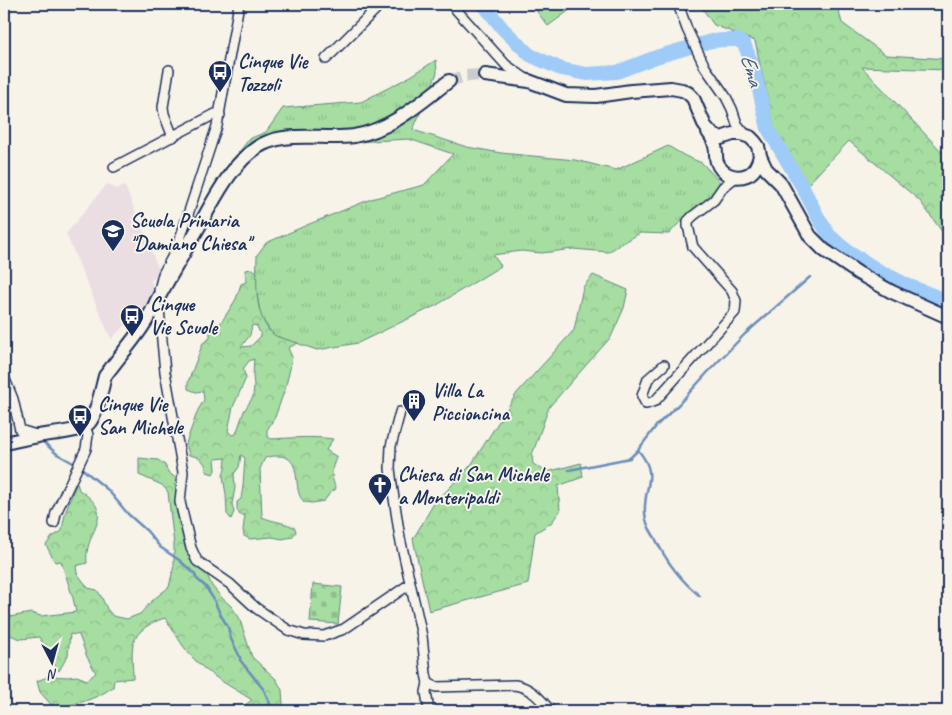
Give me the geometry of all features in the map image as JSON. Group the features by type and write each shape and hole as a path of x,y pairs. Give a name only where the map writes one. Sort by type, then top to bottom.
{"street":[{"path":"239,4 220,114 204,169 177,248 162,274 156,303 159,309 165,372 183,472 180,502 191,548 197,561 230,584 256,608 288,630 304,635 324,636 344,629 410,584"},
{"path":"326,59 381,4"},
{"path":"451,4 506,65 529,80 566,94 582,96 671,88 682,90 693,98 715,145 717,163 730,175 747,175 755,169 760,156"},
{"path":"678,4 687,29 705,67 726,97 741,130 758,146 760,156 766,168 785,190 810,236 824,250 858,273 892,292 948,317"},
{"path":"169,70 163,107 173,137"},
{"path":"485,75 529,80"},
{"path":"4,443 67,432 90,423 105,376 145,324 223,184 241,161 257,147 275,139 354,136 371,131 392,123 449,81"},
{"path":"114,167 215,114 220,114"},
{"path":"716,154 721,142 732,130 734,117"},
{"path":"705,126 713,135 721,138 736,134 746,135"},
{"path":"755,169 771,174"},
{"path":"664,365 648,379 642,396 646,404 655,401 734,312 736,300 732,291 693,247 688,226 688,221 693,216 714,200 730,175"},
{"path":"4,377 13,399 20,430 39,436"},
{"path":"400,412 392,446 390,468 400,538 422,636 428,683 426,692 429,711"},
{"path":"54,524 56,513 86,449 88,435 85,426"},
{"path":"428,683 436,687 522,686 535,694 551,711"}],"shaded area":[{"name":"Scuola Primaria \"Damiano Chiesa\"","path":"107,184 117,189 125,186 159,270 158,275 151,280 155,293 145,307 111,339 66,234"}],"green space":[{"path":"531,4 578,4 548,26"},
{"path":"699,4 837,4 842,23 886,55 948,59 948,70 862,67 942,152 948,149 948,171 946,173 948,176 948,240 920,201 849,141 808,184 776,137 755,41 714,25"},
{"path":"436,60 437,73 413,130 467,147 501,153 575,160 616,170 668,146 702,163 723,185 718,194 677,225 669,234 640,233 608,252 573,249 542,253 521,251 493,255 501,266 437,305 358,343 317,350 273,335 261,317 256,289 257,255 266,243 371,199 424,185 453,154 409,139 335,143 288,141 257,155 229,186 223,174 249,139 266,132 283,108 361,102 411,76"},
{"path":"252,269 257,272 259,305 268,328 275,335 298,343 288,348 292,357 290,369 275,417 267,430 267,436 271,439 310,437 333,439 326,450 337,457 332,473 336,489 324,501 312,503 304,502 300,497 296,472 291,461 280,456 265,458 260,469 262,517 291,526 295,528 296,532 292,537 282,539 272,537 250,539 244,536 245,515 240,515 237,510 237,502 241,499 245,458 241,455 239,467 234,474 235,488 232,504 234,512 231,519 227,514 223,476 226,458 215,459 216,468 213,474 207,472 201,460 189,455 186,443 198,410 204,400 203,391 196,392 188,389 188,382 203,343 210,338 210,330 218,327 236,299 241,284 246,282 245,270","holes":["252,325 257,326 261,336 251,346 241,347 250,335","254,359 253,397 244,411 236,434 232,435 228,431 233,407 246,378 243,369 249,361"]},
{"path":"593,275 628,290 624,308 611,337 549,407 532,455 533,464 547,472 581,463 583,477 558,486 560,511 551,523 535,533 528,584 429,611 413,539 433,505 471,465 517,393 574,330 583,287"},
{"path":"139,458 158,460 177,479 184,493 185,508 198,554 212,586 239,617 252,657 276,679 282,690 283,711 237,711 252,700 220,680 198,663 184,648 165,618 145,627 137,635 132,653 133,678 114,680 113,687 99,695 78,703 54,708 40,692 37,681 50,676 77,676 87,680 96,673 87,657 79,635 70,634 68,655 59,671 39,637 21,639 4,633 4,618 31,613 41,616 76,612 61,561 55,562 46,545 52,537 62,531 66,512 77,483 79,490 91,499 97,508 98,516 87,551 87,563 76,566 77,573 88,588 97,590 113,616 127,619 140,614 169,587 174,565 174,545 168,492 162,485 139,475"},
{"path":"313,584 342,587 338,624 310,622"}],"waterway":[{"name":"Ema","path":"483,4 503,29 530,55 561,69 587,74 617,72 656,57 711,41 737,40 744,44 754,68 768,129 829,235 845,249 876,269 907,285 948,301"},
{"name":"Ema","path":"836,252 842,246"},
{"path":"569,470 630,458 657,425 745,334 810,277"},
{"path":"41,440 57,454 75,464"},
{"path":"638,450 645,459 649,474 645,504 645,516 648,526 674,570 700,596"},
{"path":"80,467 108,490 160,547 179,560 206,587 228,627 240,660 264,690 273,711"}],"tunnel":[{"path":"449,81 466,76 485,75"}],"place":[{"name":"Cinque Vie Tozzoli","path":"220,93"},
{"name":"Scuola Primaria \"Damiano Chiesa\"","path":"113,252"},
{"name":"Cinque Vie Scuole","path":"132,337"},
{"name":"Villa La Piccioncina","path":"414,422"},
{"name":"Cinque Vie San Michele","path":"80,437"},
{"name":"Chiesa di San Michele a Monteripaldi","path":"380,506"}]}
